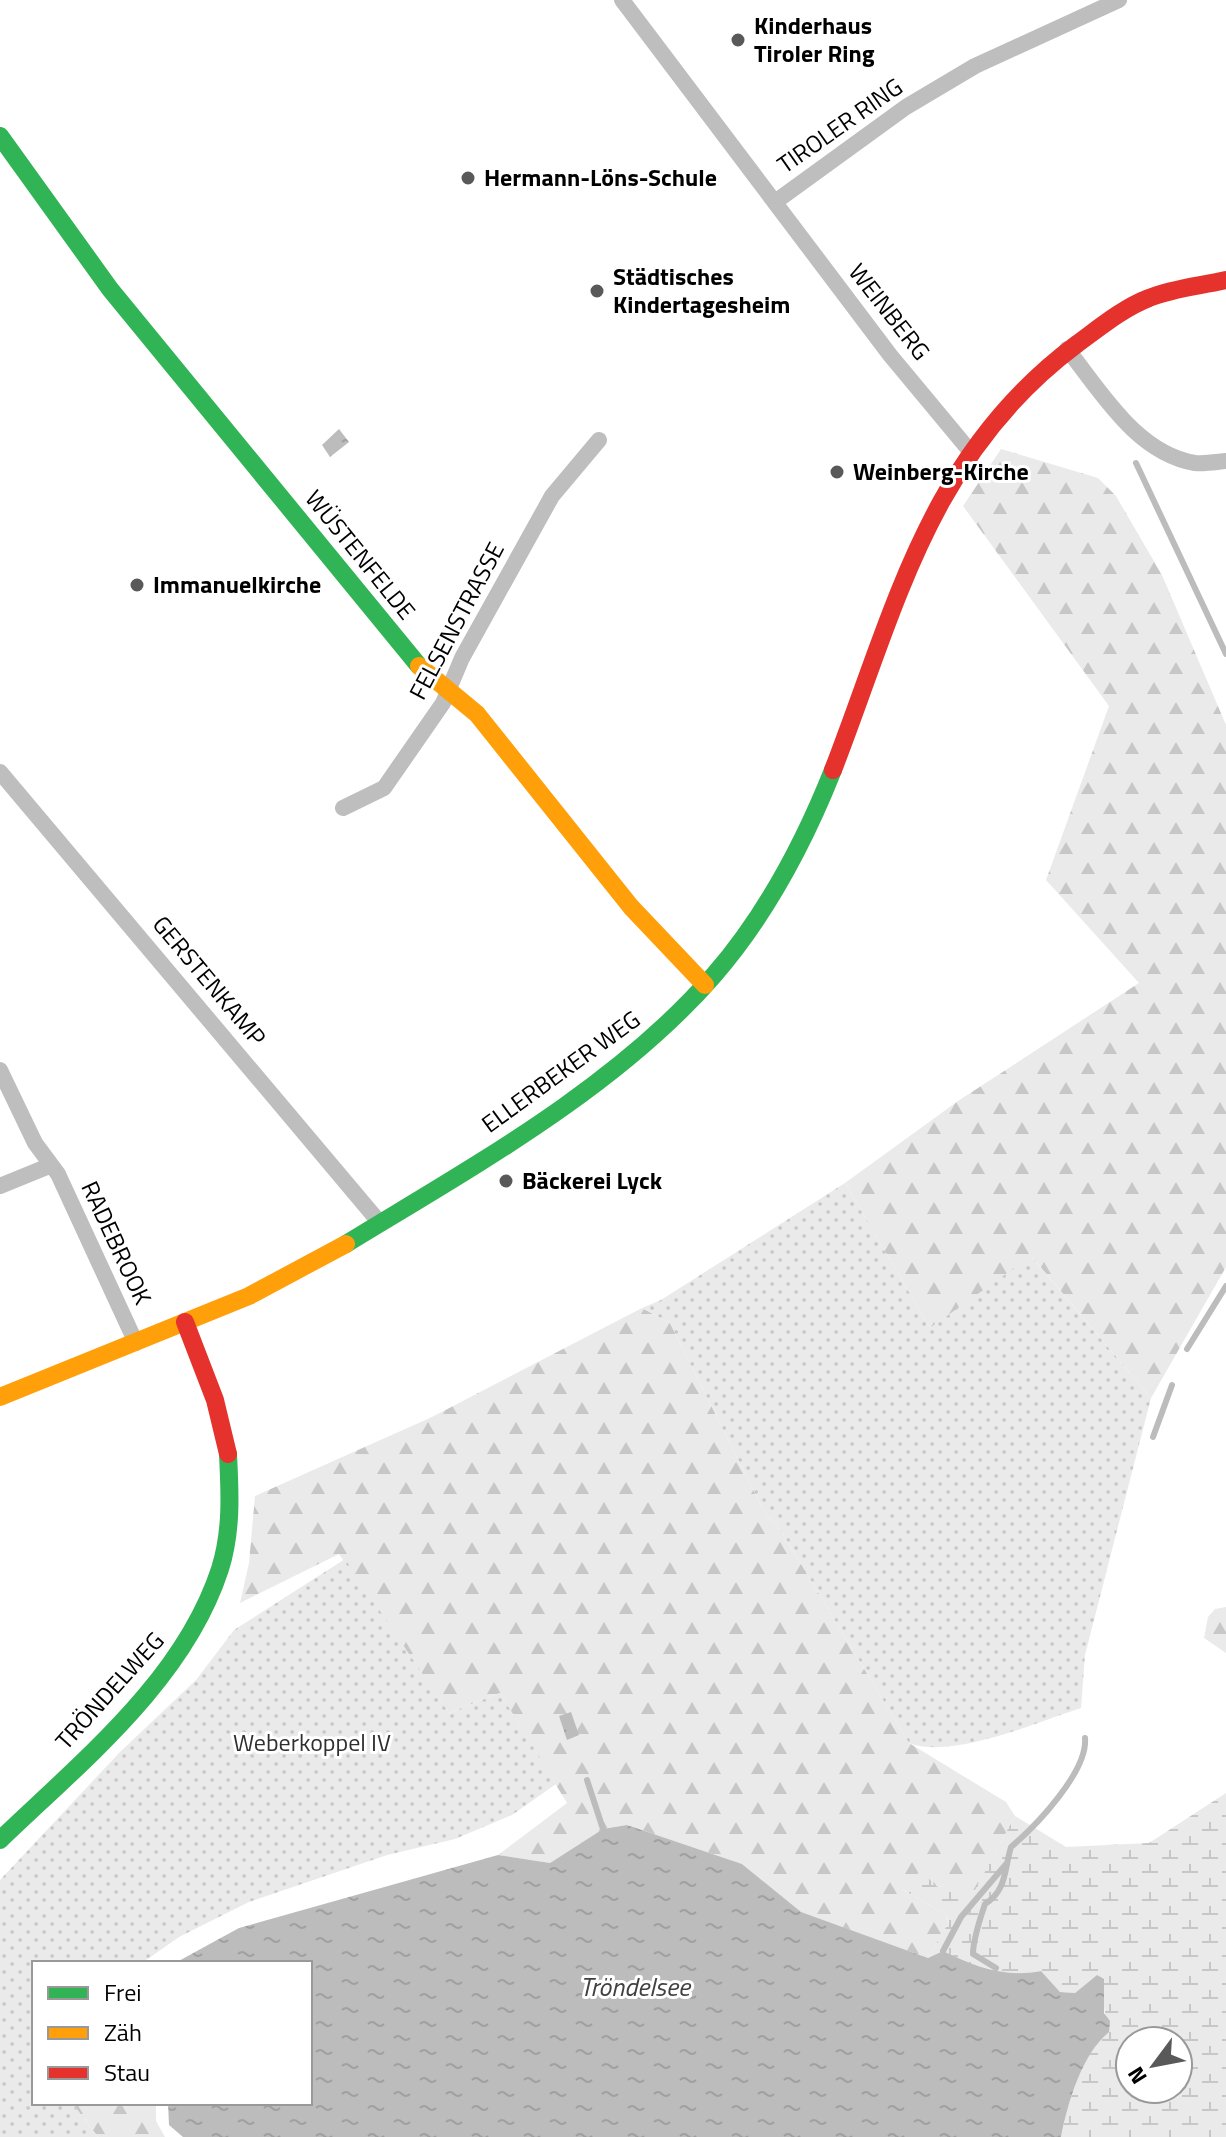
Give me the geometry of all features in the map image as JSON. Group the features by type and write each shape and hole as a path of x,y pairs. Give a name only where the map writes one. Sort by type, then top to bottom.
{"street":[{"name":"TIROLER RING","path":"622,0 775,202 906,107 975,66 1119,0"},
{"name":"WÜSTENFELDE","path":"0,136 50,209 163,355 420,667 449,687 477,714 631,907 705,985"},
{"name":"WEINBERG","path":"775,202 890,355 969,450"},
{"name":"ELLERBEKER WEG","path":"0,1397 291,1276 380,1223 614,1069 668,1024 705,985 775,891 798,849 824,794 912,556 944,488 969,450 1008,401 1067,349 1149,298 1226,280"},
{"path":"1067,349 1131,428 1152,445 1194,463 1226,461"},
{"name":"FELSENSTRASSE","path":"343,808 384,788 443,703 552,496 599,440"},
{"name":"GERSTENKAMP","path":"0,772 380,1223"},
{"name":"RADEBROOK","path":"0,1070 49,1166 58,1174 136,1343"},
{"name":"RADEBROOK","path":"0,1186 49,1166"},
{"name":"TRÖNDELWEG","path":"0,1840 164,1675 190,1638 211,1596 230,1521 231,1476 216,1401 185,1322"}],"green space":[{"path":"1001,449 1098,478 1116,496 1162,575 1226,725 1226,1267 1151,1398 1032,1257 930,1328 845,1183 958,1101 1139,983 1046,880 1109,706 963,506"},
{"path":"845,1183 930,1328 1031,1256 1151,1398 1085,1655 1081,1708 970,1743 927,1747 909,1743 777,1524 767,1517 670,1323 642,1308 661,1300"},
{"path":"642,1308 670,1323 767,1517 777,1524 909,1743 1006,1802 1015,1816 975,1891 935,1886 902,1889 945,1914 949,1923 928,1958 800,1912 742,1864 627,1825 603,1829 550,1863 498,1855 567,1803 500,1693 449,1713 339,1554 240,1603 249,1563 255,1496 432,1417"},
{"name":"Weberkoppel IV","path":"345,1559 449,1713 500,1693 556,1784 512,1815 455,1839 387,1855 249,1902 179,1937 145,1961 32,1961 32,2105 74,2105 98,2137 0,2137 0,1880 120,1752 196,1680 234,1630"},
{"path":"1226,1607 1226,1653 1204,1638 1208,1617 1215,1609"},
{"path":"1226,1793 1226,2137 1061,2137 1072,2094 1084,2065 1109,2031 1097,1975 1075,1993 1060,1992 1041,1971 1016,1976 967,1963 943,1951 928,1958 949,1922 945,1914 902,1889 902,1881 923,1871 935,1886 975,1890 1015,1816 1066,1847 1149,1843"},
{"path":"74,2105 156,2105 156,2121 165,2137 98,2137"}],"water":[{"path":"339,429 349,442 330,457 322,445"},
{"path":"571,1712 579,1735 567,1740 559,1716"},
{"name":"Tröndelsee","path":"627,1825 742,1864 801,1912 928,1958 943,1951 991,1970 1015,1973 1041,1971 1060,1992 1075,1993 1097,1975 1104,1979 1104,2013 1110,2021 1109,2032 1099,2041 1084,2066 1072,2094 1061,2137 183,2137 169,2125 168,2105 312,2105 312,1961 179,1961 239,1928 498,1855 550,1863 603,1829"}],"waterway":[{"path":"1136,463 1226,654"},
{"path":"1187,1349 1226,1286"},
{"path":"1153,1437 1172,1385"},
{"path":"996,1968 973,1954 985,1904 1001,1886 1011,1847 1047,1812 1070,1781 1084,1751 1085,1738"},
{"path":"587,1780 603,1829"},
{"path":"943,1951 961,1917 1007,1863"}],"traffic: fast":[{"path":"0,136 110,289 419,666"},
{"path":"346,1244 541,1123 588,1089 676,1016 733,952 767,903 796,851 833,770"},
{"path":"0,1840 96,1749 156,1683 182,1647 204,1609 224,1555 229,1512 228,1454"}],"traffic: slow":[{"path":"419,666 477,714 631,907 705,985"},
{"path":"0,1397 249,1296 346,1244"}],"traffic: jam":[{"path":"833,770 923,537 951,484 985,434 1027,387 1077,344 1121,313 1139,302 1177,289 1226,280"},
{"path":"185,1322 215,1400 228,1454"}],"place":[{"name":"Kinderhaus Tiroler Ring","path":"738,40"},
{"name":"Hermann-Löns-Schule","path":"468,178"},
{"name":"Städtisches Kindertagesheim","path":"597,291"},
{"name":"Weinberg-Kirche","path":"837,472"},
{"name":"Immanuelkirche","path":"137,585"},
{"name":"Bäckerei Lyck","path":"506,1181"}]}
